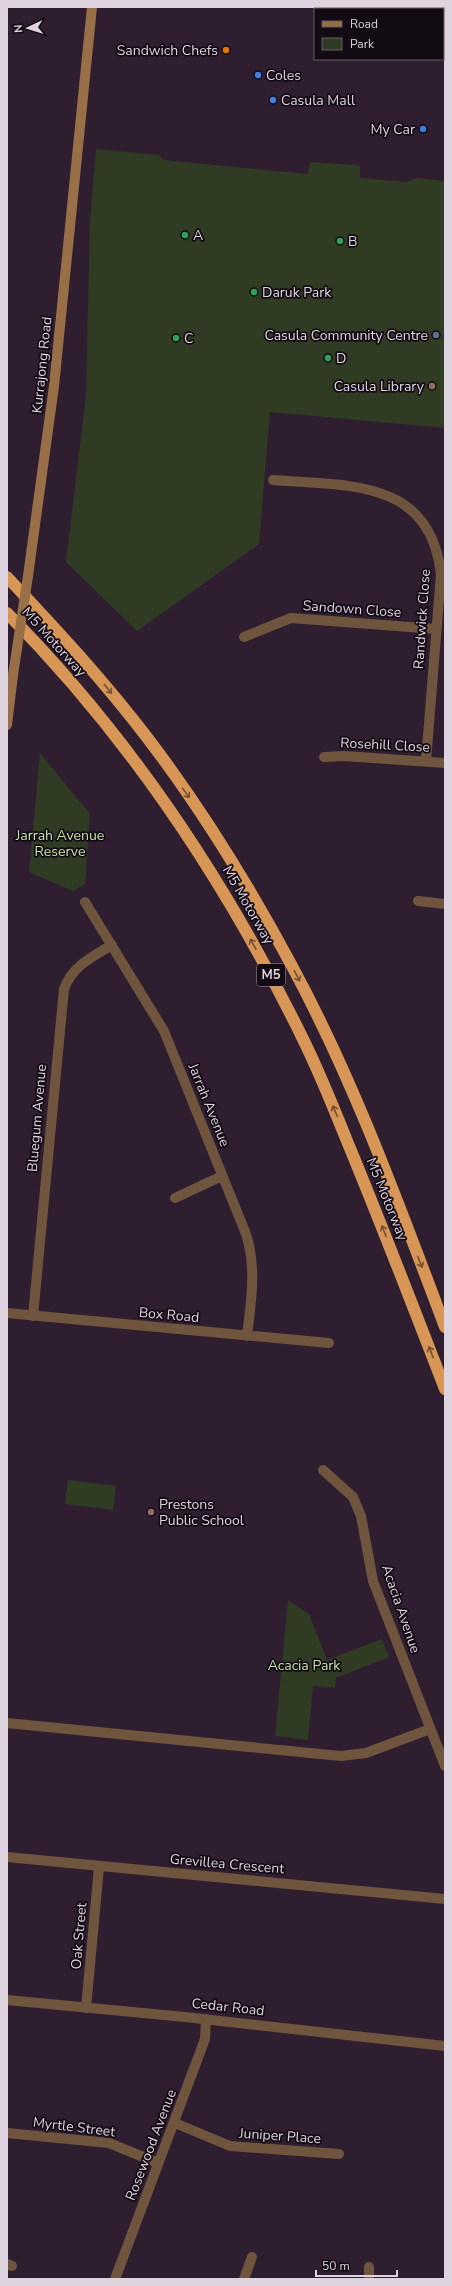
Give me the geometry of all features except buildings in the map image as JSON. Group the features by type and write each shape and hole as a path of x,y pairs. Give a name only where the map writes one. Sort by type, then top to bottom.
{"highway":[{"name":"M5 Motorway","path":"7,577 91,669 150,741 204,818 263,914 293,968 348,1082 445,1326"},
{"name":"M5 Motorway","path":"7,613 87,702 121,743 195,845 246,930 304,1040 334,1109 445,1388"}],"main road":[{"name":"Kurrajong Road","path":"7,725 54,386 92,7"}],"street":[{"name":"Randwick Close","path":"273,480 369,488 386,493 411,510 430,534 438,553 441,574 426,761"},
{"name":"Sandown Close","path":"244,637 291,618 436,629"},
{"name":"Rosehill Close","path":"324,757 344,756 445,763"},
{"path":"418,901 445,904"},
{"name":"Jarrah Avenue","path":"85,902 164,1031 246,1234 252,1258 252,1282 248,1336"},
{"name":"Bluegum Avenue","path":"33,1316 64,989 68,978 76,968 112,945"},
{"path":"175,1198 222,1176"},
{"name":"Box Road","path":"7,1313 329,1343"},
{"name":"Acacia Avenue","path":"324,1470 353,1497 361,1516 373,1581 445,1766"},
{"path":"7,1723 341,1756 366,1753 430,1729"},
{"name":"Grevillea Crescent","path":"7,1857 445,1899"},
{"name":"Oak Street","path":"86,2008 99,1867"},
{"name":"Cedar Road","path":"7,2000 206,2019 445,2046"},
{"name":"Rosewood Avenue","path":"115,2279 205,2039 206,2019"},
{"name":"Juniper Place","path":"175,2122 230,2146 339,2154"},
{"name":"Myrtle Street","path":"7,2133 109,2143 158,2163"},
{"path":"244,2279 252,2257"},
{"path":"369,2279 370,2267"}],"green space":[{"path":"96,149 159,155 163,160 308,174 310,162 357,165 360,166 360,178 407,182 417,178 445,181 445,428 270,412 259,544 137,631 66,562 86,395 90,221"},
{"name":"Jarrah Avenue Reserve","path":"40,753 90,814 85,884 73,891 29,872"},
{"path":"68,1480 116,1486 113,1510 65,1504"},
{"name":"Acacia Park","path":"288,1600 309,1614 327,1660 382,1639 389,1657 336,1678 335,1688 313,1686 308,1740 275,1736"}],"place":[{"name":"Sandwich Chefs","path":"226,50"},
{"name":"Coles","path":"258,75"},
{"name":"Casula Mall","path":"273,100"},
{"name":"My Car","path":"423,129"},
{"name":"A","path":"185,235"},
{"name":"B","path":"340,241"},
{"name":"Daruk Park","path":"254,292"},
{"name":"Casula Community Centre","path":"436,335"},
{"name":"C","path":"176,338"},
{"name":"D","path":"328,358"},
{"name":"Casula Library","path":"432,386"},
{"name":"Prestons Public School","path":"151,1512"}]}
